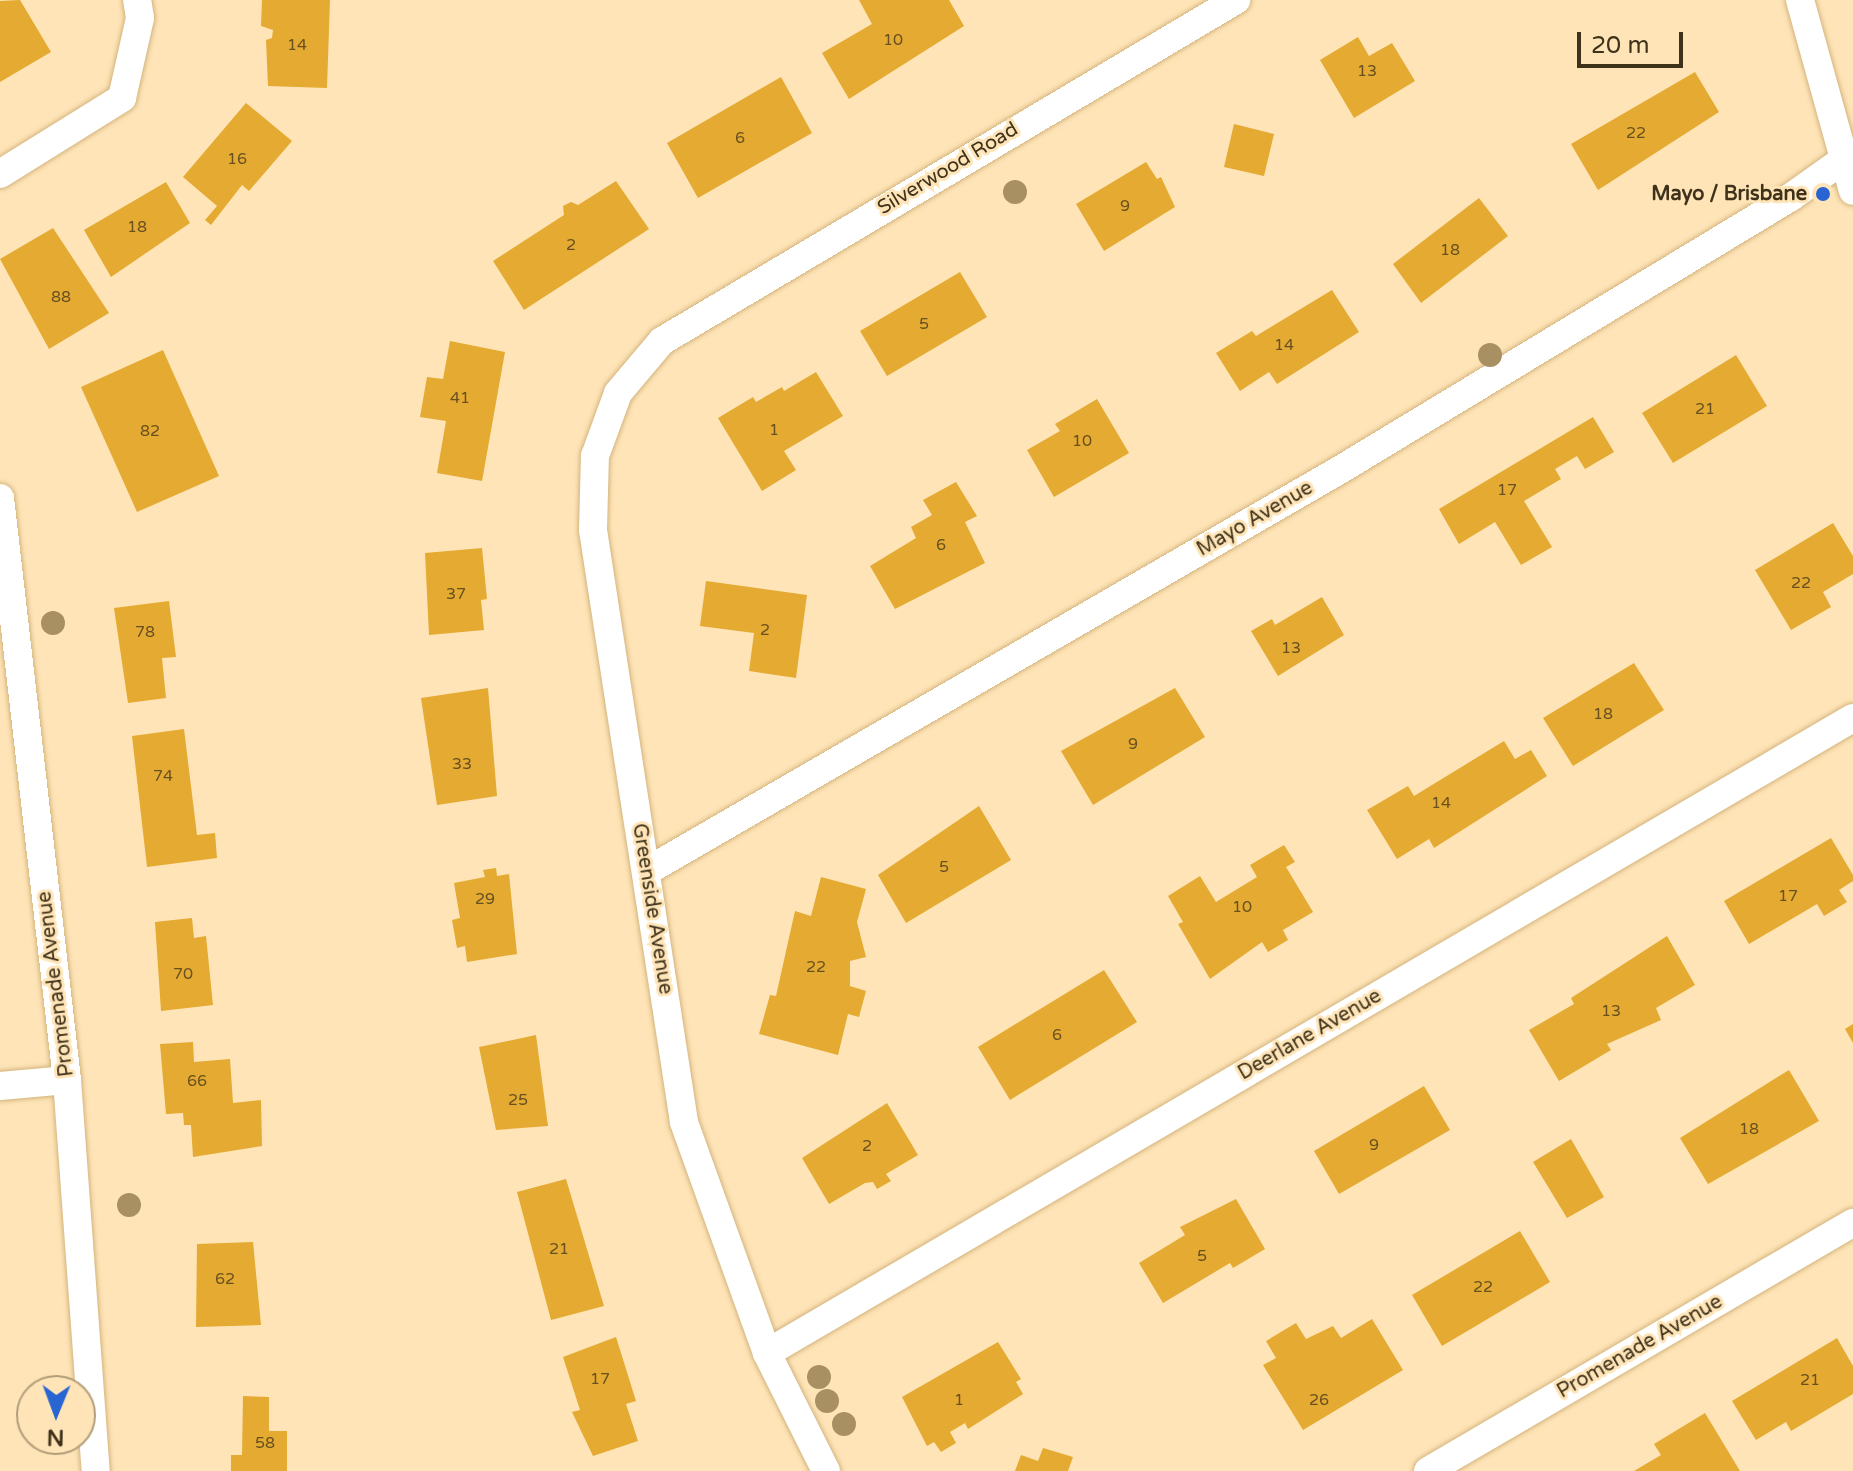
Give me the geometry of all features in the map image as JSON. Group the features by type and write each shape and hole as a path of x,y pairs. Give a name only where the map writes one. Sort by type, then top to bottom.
{"street":[{"path":"0,174 122,98 140,18 137,0"},
{"name":"Silverwood Road","path":"662,341 1236,0"},
{"path":"1800,0 1848,157 1853,191"},
{"name":"Mayo Avenue","path":"647,871 1338,471 1848,157"},
{"name":"Greenside Avenue","path":"662,341 618,393 595,456 593,530 684,1122 767,1353 826,1471"},
{"name":"Promenade Avenue","path":"0,498 67,1080 96,1471"},
{"name":"Deerlane Avenue","path":"767,1353 1853,718"},
{"path":"0,1086 67,1080"},
{"name":"Promenade Avenue","path":"1428,1471 1853,1223"}],"building":[{"path":"20,0 51,52 0,82 0,1"},
{"path":"262,0 330,0 327,88 268,86 266,40 272,38 273,30 261,26"},
{"path":"859,0 949,0 964,26 849,99 822,53 872,24"},
{"path":"1358,37 1369,56 1392,43 1415,81 1354,118 1320,60"},
{"path":"1695,72 1719,112 1598,190 1571,144"},
{"path":"781,77 812,133 698,198 667,143"},
{"path":"246,103 292,141 249,191 242,185 211,225 205,220 217,206 183,177"},
{"path":"1234,124 1274,134 1264,176 1224,167"},
{"path":"1146,162 1157,179 1161,177 1175,207 1104,251 1076,204"},
{"path":"616,181 649,229 524,310 493,261 564,215 563,206 571,202 578,205"},
{"path":"166,182 190,223 111,277 84,230"},
{"path":"1479,198 1508,236 1421,303 1393,264"},
{"path":"53,228 109,313 49,349 0,259"},
{"path":"960,272 987,317 887,376 860,331"},
{"path":"1332,290 1359,332 1277,384 1269,372 1240,391 1216,353 1252,331 1256,336"},
{"path":"450,341 505,352 482,481 437,473 446,421 420,417 427,377 443,379"},
{"path":"163,350 219,476 137,512 81,387"},
{"path":"1736,355 1767,406 1673,463 1642,413"},
{"path":"816,372 843,416 784,451 796,470 762,491 718,418 753,397 756,402 782,387 784,391"},
{"path":"1097,399 1129,453 1054,497 1027,450 1060,431 1055,424"},
{"path":"1593,417 1614,452 1585,469 1577,456 1555,469 1561,479 1524,501 1552,547 1521,565 1495,522 1459,544 1439,509"},
{"path":"956,482 977,516 965,522 985,563 895,609 870,566 916,538 911,527 932,515 923,500"},
{"path":"1833,523 1853,556 1853,574 1823,592 1831,607 1791,630 1755,570"},
{"path":"482,548 487,599 481,600 484,630 429,635 425,553"},
{"path":"706,581 807,595 796,678 749,671 754,633 700,626"},
{"path":"1322,597 1344,635 1278,676 1251,631 1272,619 1275,625"},
{"path":"169,601 176,657 162,658 166,698 128,703 114,608"},
{"path":"1634,663 1664,710 1573,766 1543,718"},
{"path":"488,688 497,796 437,805 421,698"},
{"path":"1175,688 1205,737 1093,805 1061,751"},
{"path":"184,729 197,835 215,833 217,858 147,867 132,736"},
{"path":"1504,741 1515,759 1531,750 1547,776 1434,848 1429,839 1397,859 1367,810 1408,786 1414,796"},
{"path":"979,806 1011,860 906,923 878,875"},
{"path":"1831,838 1853,875 1853,881 1839,890 1847,902 1824,916 1817,904 1749,944 1724,901"},
{"path":"1284,845 1295,862 1286,867 1313,912 1283,930 1288,940 1268,952 1262,942 1210,979 1178,924 1183,922 1168,896 1200,876 1216,902 1257,877 1250,865"},
{"path":"496,868 497,876 509,874 517,954 467,962 465,946 457,948 452,920 460,918 454,883 485,877 483,870"},
{"path":"821,877 866,889 857,922 866,957 850,961 850,986 866,991 859,1017 848,1014 838,1055 759,1034 770,995 776,996 795,911 811,916"},
{"path":"192,918 194,938 206,936 213,1005 161,1011 155,922"},
{"path":"1667,936 1695,985 1656,1008 1661,1020 1607,1044 1611,1050 1559,1081 1529,1030 1574,1004 1571,998"},
{"path":"1104,970 1137,1022 1010,1100 978,1047"},
{"path":"1853,1024 1853,1043 1845,1029"},
{"path":"536,1035 548,1126 496,1130 479,1047"},
{"path":"193,1042 194,1062 230,1059 233,1103 261,1100 262,1146 193,1157 191,1125 184,1125 183,1113 166,1114 160,1044"},
{"path":"1789,1070 1819,1121 1708,1184 1680,1138"},
{"path":"1424,1086 1450,1130 1339,1194 1314,1151"},
{"path":"887,1103 918,1155 886,1174 891,1181 877,1189 873,1182 865,1183 829,1204 802,1158"},
{"path":"1571,1139 1604,1197 1567,1218 1533,1162"},
{"path":"566,1179 604,1306 551,1320 517,1192"},
{"path":"1236,1199 1265,1249 1233,1268 1230,1263 1163,1303 1139,1263 1185,1235 1180,1227"},
{"path":"1520,1231 1550,1282 1442,1346 1412,1295"},
{"path":"253,1242 261,1325 196,1327 197,1244"},
{"path":"1372,1319 1403,1370 1303,1430 1263,1365 1276,1358 1266,1341 1296,1323 1306,1339 1333,1326 1341,1338"},
{"path":"616,1337 636,1401 626,1404 638,1441 593,1456 572,1412 580,1410 563,1357"},
{"path":"1837,1338 1853,1366 1853,1394 1791,1431 1786,1422 1756,1440 1732,1401"},
{"path":"998,1342 1021,1379 1016,1382 1023,1394 968,1429 965,1423 950,1432 956,1443 941,1452 934,1442 927,1446 902,1397"},
{"path":"243,1396 269,1397 269,1431 287,1431 287,1471 231,1471 231,1455 242,1455"},
{"path":"1705,1413 1740,1471 1634,1471 1661,1455 1654,1444"},
{"path":"1043,1448 1073,1457 1068,1471 1015,1471 1021,1455 1038,1461"}],"place":[{"name":"Mayo / Brisbane","path":"1823,194"}]}
